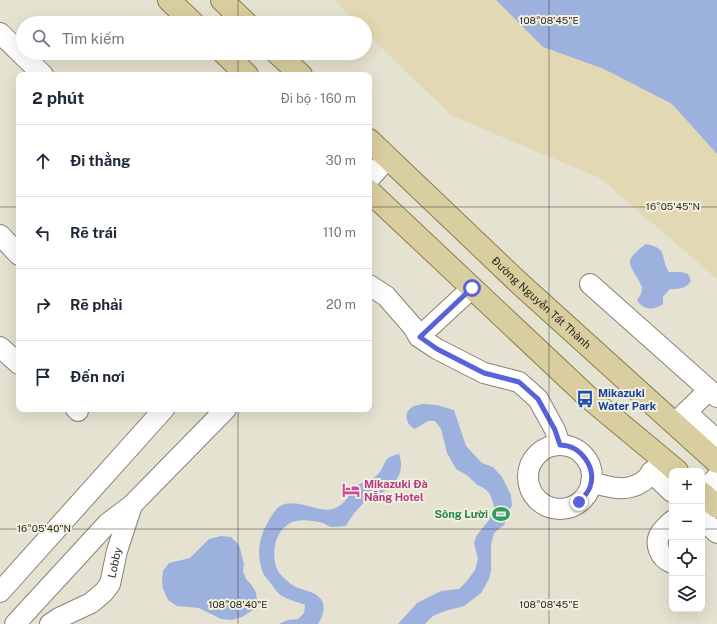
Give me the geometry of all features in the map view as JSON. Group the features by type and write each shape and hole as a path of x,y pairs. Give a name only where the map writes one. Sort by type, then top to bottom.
{"main road":[{"path":"169,0 186,16"},
{"path":"222,0 239,16"},
{"path":"231,60 244,72"},
{"path":"284,60 297,72"},
{"name":"Đường Nguyễn Tất Thành","path":"372,143 518,282 680,418 717,462"},
{"path":"372,194 588,397 641,442 664,475"},
{"path":"705,496 717,507"}],"street":[{"path":"0,33 16,49"},
{"path":"28,60 40,72"},
{"path":"372,176 388,158"},
{"path":"0,235 16,252"},
{"path":"590,284 713,393 680,418 713,435"},
{"path":"372,287 386,296 420,337 437,349 484,373 519,382 538,399 555,430 560,445"},
{"path":"420,337 472,288"},
{"path":"0,348 16,361"},
{"path":"0,592 161,412"},
{"path":"15,624 108,523 132,504 223,412"},
{"path":"560,445 571,447 579,451 590,466 592,476 591,482 586,495 579,502 570,507 560,509 550,508 541,503 534,496 529,487 528,470 537,454 544,449 560,445"},
{"path":"591,482 602,486 626,489 664,475 669,488"},
{"path":"705,490 717,477"},
{"name":"Lobby","path":"54,621 91,602 104,592 110,584 117,551 132,504"},
{"path":"705,523 717,533"},
{"path":"669,524 662,531 658,539 658,547 659,552 664,559 669,562"}],"sand":[{"path":"335,0 496,0 543,47 604,69 672,104 717,154 717,279 600,178 452,116 372,39 372,16 350,16"}],"water":[{"path":"496,0 717,0 717,154 672,104 604,69 543,47"},
{"path":"646,244 658,248 661,251 669,272 681,272 688,274 691,281 687,286 682,288 670,289 663,297 663,304 656,308 645,308 637,300 641,294 642,287 630,264 630,260 633,256"},
{"name":"Sông Lười","path":"423,404 437,405 454,410 466,446 482,463 493,467 502,477 511,495 512,505 504,525 494,533 491,545 491,570 489,579 481,593 464,606 433,616 425,624 398,624 417,603 441,591 459,589 467,581 475,570 478,559 474,543 477,535 489,520 494,506 490,494 485,489 456,469 447,453 441,429 435,421 428,421 415,429 409,425 407,415 410,409 414,406"},
{"path":"399,454 401,468 397,479 389,488 361,506 346,526 331,527 323,523 299,520 289,524 279,534 276,540 274,555 278,571 294,586 320,597 324,610 318,624 279,624 288,620 298,619 304,613 305,605 281,595 263,573 259,555 261,537 274,513 280,506 295,503 318,509 333,509 344,502 357,486 376,476 389,458"},
{"path":"221,536 231,537 239,545 244,564 243,571 246,579 256,592 257,600 253,610 242,617 232,620 221,619 199,608 177,606 168,600 163,589 163,571 169,563 190,558 209,539"}],"place":[{"name":"Mikazuki Water Park","path":"585,399"},
{"name":"Mikazuki Đà Nẵng Hotel","path":"351,490"},
{"name":"Sông Lười","path":"501,514"}],"route":[{"path":"472,288 420,337 437,349 484,373 519,382 538,399 555,430 560,445 571,447 579,451 590,466 592,476 590,486 586,495 579,502"}]}
